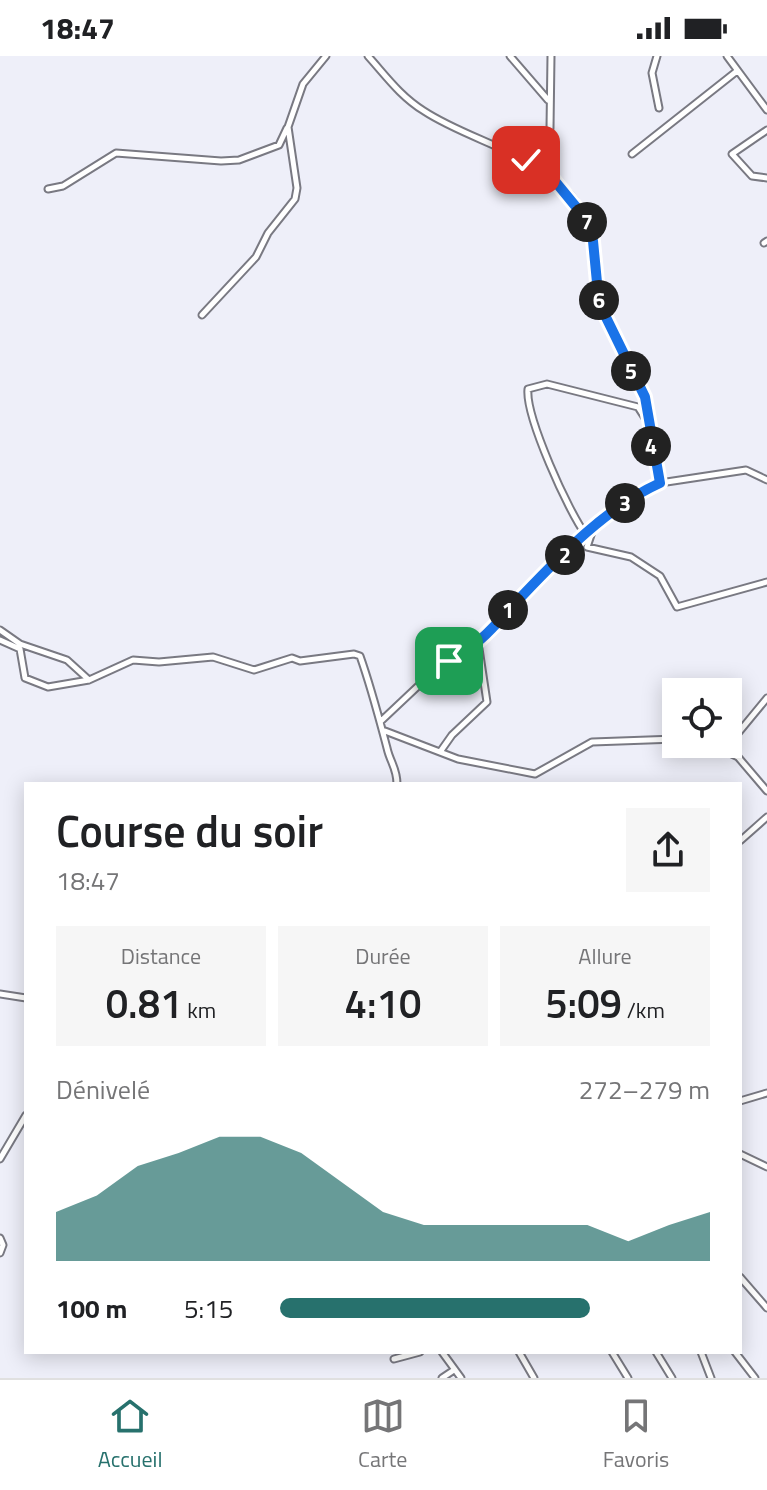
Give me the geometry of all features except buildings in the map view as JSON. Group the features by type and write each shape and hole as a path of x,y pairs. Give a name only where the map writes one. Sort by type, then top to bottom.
{"street":[{"path":"48,189 63,186 116,153 239,160 279,145 303,84 326,56"},
{"path":"368,56 392,87 423,111 544,171 586,219 593,241 599,303 645,397 660,483"},
{"path":"510,56 538,84 551,103"},
{"path":"544,171 551,103 551,56"},
{"path":"657,56 652,73 659,108"},
{"path":"727,56 767,110"},
{"path":"632,154 737,71"},
{"path":"202,315 256,257 268,233 295,199 297,188 288,127"},
{"path":"767,130 732,154 752,176 767,178"},
{"path":"586,535 571,516 558,476 536,432 528,389 547,384 635,405 647,421"},
{"path":"380,722 433,672 478,642 593,528 641,492 660,483 746,470 767,480"},
{"path":"593,528 587,547 631,557 648,568 660,576 677,607 767,582"},
{"path":"0,630 20,644 67,660 89,680"},
{"path":"0,640 20,649 25,678 48,687 89,680 133,660 159,662 213,657 254,670 292,658 300,661 354,654 360,656 385,731 387,750 397,769 397,782"},
{"path":"440,752 452,735 487,702 478,642"},
{"path":"742,728 767,698"},
{"path":"385,731 476,763 535,774 592,742 662,740"},
{"path":"739,758 767,790"},
{"path":"742,839 767,817"},
{"path":"0,994 24,998"},
{"path":"742,1100 767,1093"},
{"path":"0,1159 24,1118"},
{"path":"742,1155 767,1167"},
{"path":"0,1238 3,1248 0,1253"},
{"path":"742,1279 767,1308"},
{"path":"394,1359 413,1354"},
{"path":"443,1354 461,1378"},
{"path":"520,1354 534,1378"},
{"path":"613,1354 628,1378"},
{"path":"657,1354 672,1378"},
{"path":"702,1354 711,1378"},
{"path":"737,1354 755,1378"},
{"path":"442,1378 454,1370"}],"route":[{"path":"449,661 478,642 526,591 593,528 641,492 660,483 660,472 651,447 645,397 605,321 599,303 593,241 586,219 554,180 526,160"}]}
